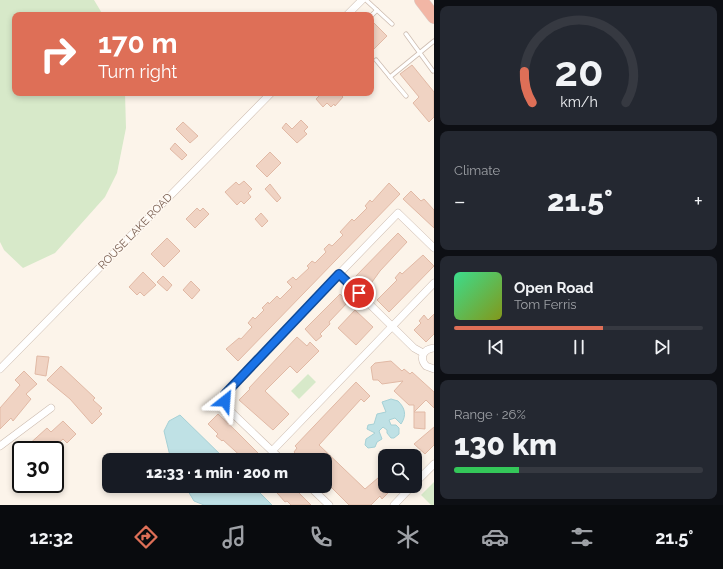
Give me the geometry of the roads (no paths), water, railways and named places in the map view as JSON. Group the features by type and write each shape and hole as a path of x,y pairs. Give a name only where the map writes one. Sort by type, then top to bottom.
{"highway":[{"path":"421,0 434,17"}],"street":[{"path":"350,12 362,0"},
{"name":"ROUSE LAKE ROAD","path":"0,369 267,96"},
{"path":"275,453 226,407 225,394 398,213 434,248"},
{"path":"339,274 393,325 414,348 423,353"},
{"path":"272,450 434,283"},
{"path":"423,353 433,347"},
{"path":"423,353 423,363 429,369 434,369"},
{"path":"0,446 51,408"},
{"path":"422,476 434,464"},
{"path":"316,493 329,505"},
{"path":"394,505 405,493"}],"lane":[{"path":"366,0 392,24"},
{"path":"374,13 377,10"},
{"path":"406,34 433,71"},
{"path":"390,77 434,41"},
{"path":"376,60 406,96"}],"water":[{"path":"391,399 398,401 402,406 405,415 401,424 395,418 389,420 391,425 396,425 399,428 399,434 394,438 391,438 387,433 387,430 383,427 379,431 382,439 377,442 375,447 368,448 365,445 366,439 375,433 367,429 368,425 374,424 377,414 386,412 382,402"},
{"path":"180,415 219,453 169,453 164,431 169,421"},
{"path":"189,493 260,493 272,505 204,505 194,501"}]}
